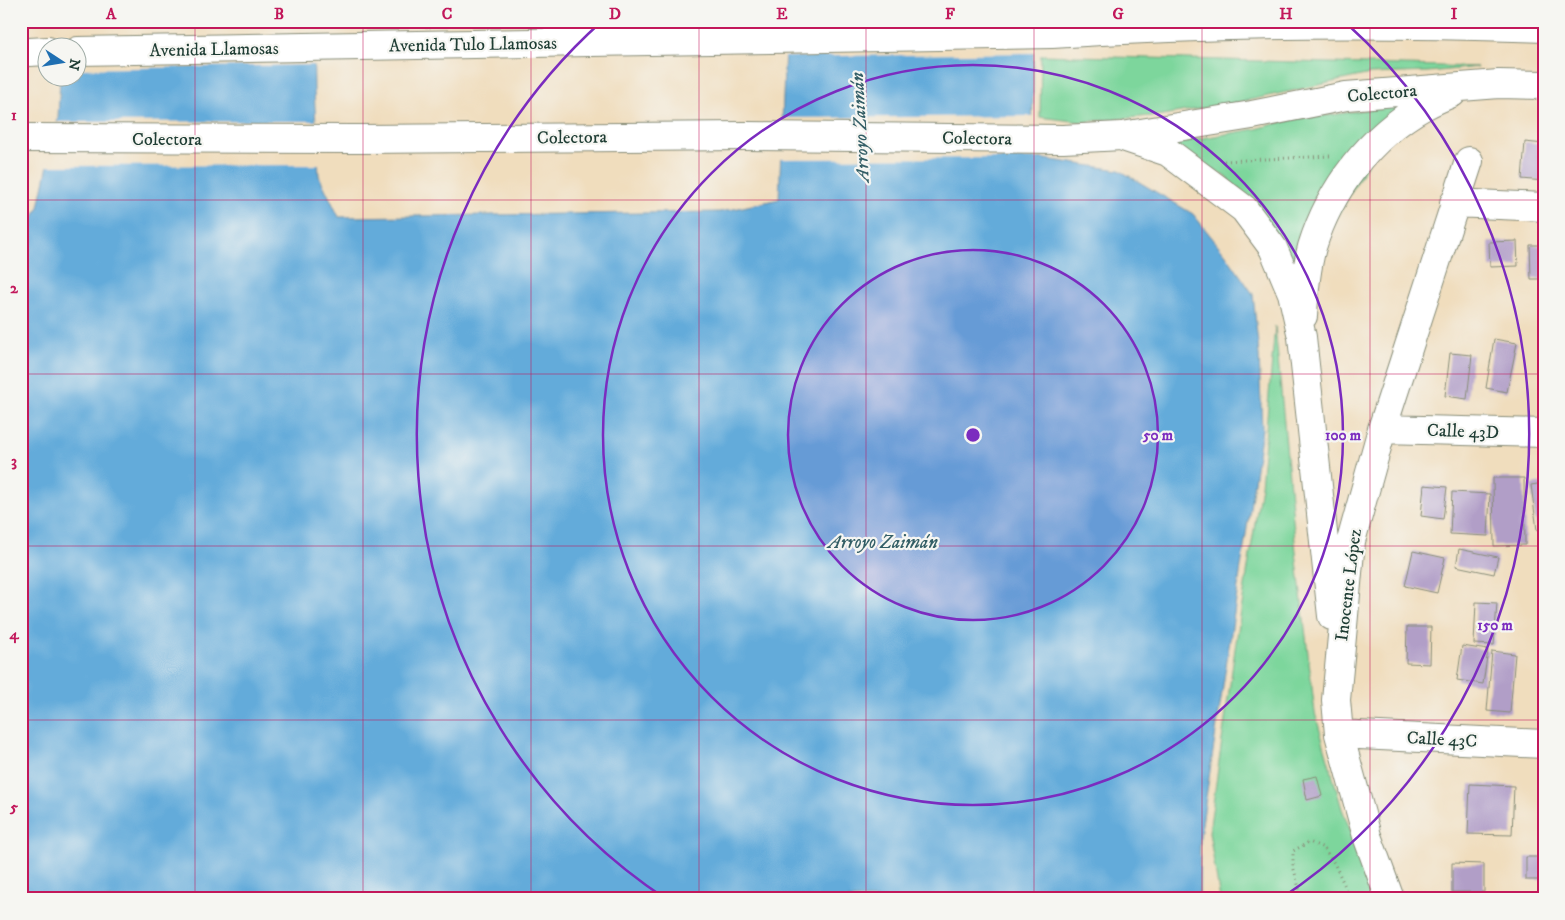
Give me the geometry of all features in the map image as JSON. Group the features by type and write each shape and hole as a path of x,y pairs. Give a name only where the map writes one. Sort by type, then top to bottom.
{"street":[{"name":"Avenida Tulo Llamosas","path":"350,46 1052,34 1136,29 1321,24 1544,28"},
{"name":"Avenida Llamosas","path":"88,51 350,46"},
{"name":"Colectora","path":"27,138 359,139 746,136 1063,139 1122,136 1252,115 1346,96 1500,84 1544,85"},
{"name":"Colectora","path":"1302,337 1304,294 1312,248 1329,205 1356,162 1386,133 1423,106 1465,87"},
{"name":"Colectora","path":"1122,136 1168,152 1244,210 1273,248 1292,293 1302,337"},
{"name":"Inocente López","path":"1390,899 1367,836 1339,734 1336,700 1351,541 1382,428 1469,160"},
{"path":"1454,204 1544,207"},
{"path":"1302,337 1338,674"},
{"name":"Calle 43D","path":"1382,428 1544,433"},
{"name":"Calle 43C","path":"1339,734 1544,744"}],"path":[{"path":"1192,170 1195,163 1342,155 1356,162"},
{"path":"1302,899 1292,866 1293,851 1309,842 1324,848 1334,863 1351,899"}],"green space":[{"path":"1041,55 1477,67 1428,72 1370,74 1245,101 1163,115 1081,122 1040,117"},
{"path":"1413,102 1398,109 1297,289 1245,195 1226,177 1167,144 1256,129 1297,118 1332,115"},
{"path":"1275,326 1296,552 1315,713 1342,809 1378,899 1220,899 1209,832 1261,486"}],"water":[{"name":"Arroyo Zaimán","path":"313,21 314,90 319,176 339,217 720,212 779,199 786,21 1034,21 1032,157 1119,170 1193,214 1226,255 1253,294 1259,355 1262,429 1200,837 1199,899 21,899 21,242 39,207 58,118 60,88 88,88 88,47"}],"pier":[{"path":"54,21 316,21 316,65 88,69 88,38 55,38"},
{"path":"784,21 1036,21 1036,53 782,57"},
{"path":"1035,116 1035,155 1056,158 779,159 780,118"},
{"path":"318,121 321,165 45,166 55,122"}],"building":[{"path":"1525,142 1544,144 1544,181 1522,179"},
{"path":"1517,241 1518,266 1490,267 1489,242"},
{"path":"1530,245 1544,245 1544,279 1531,279"},
{"path":"1494,339 1517,343 1507,392 1486,388"},
{"path":"1450,353 1472,355 1467,399 1445,396"},
{"path":"1493,478 1524,478 1525,545 1494,546"},
{"path":"1544,483 1544,529 1537,530 1531,485"},
{"path":"1424,485 1447,487 1443,519 1421,516"},
{"path":"1452,492 1490,494 1488,536 1450,534"},
{"path":"1459,549 1498,557 1494,574 1456,566"},
{"path":"1413,551 1445,558 1437,593 1405,586"},
{"path":"1476,602 1497,603 1494,645 1474,644"},
{"path":"1407,627 1431,627 1430,664 1406,663"},
{"path":"1462,646 1488,650 1483,684 1457,680"},
{"path":"1492,651 1515,654 1510,713 1487,711"},
{"path":"1317,776 1322,796 1307,800 1303,779"},
{"path":"1470,784 1514,786 1512,835 1468,834"},
{"path":"1526,857 1544,857 1544,880 1526,880"},
{"path":"1452,863 1484,864 1484,892 1452,892"}]}
